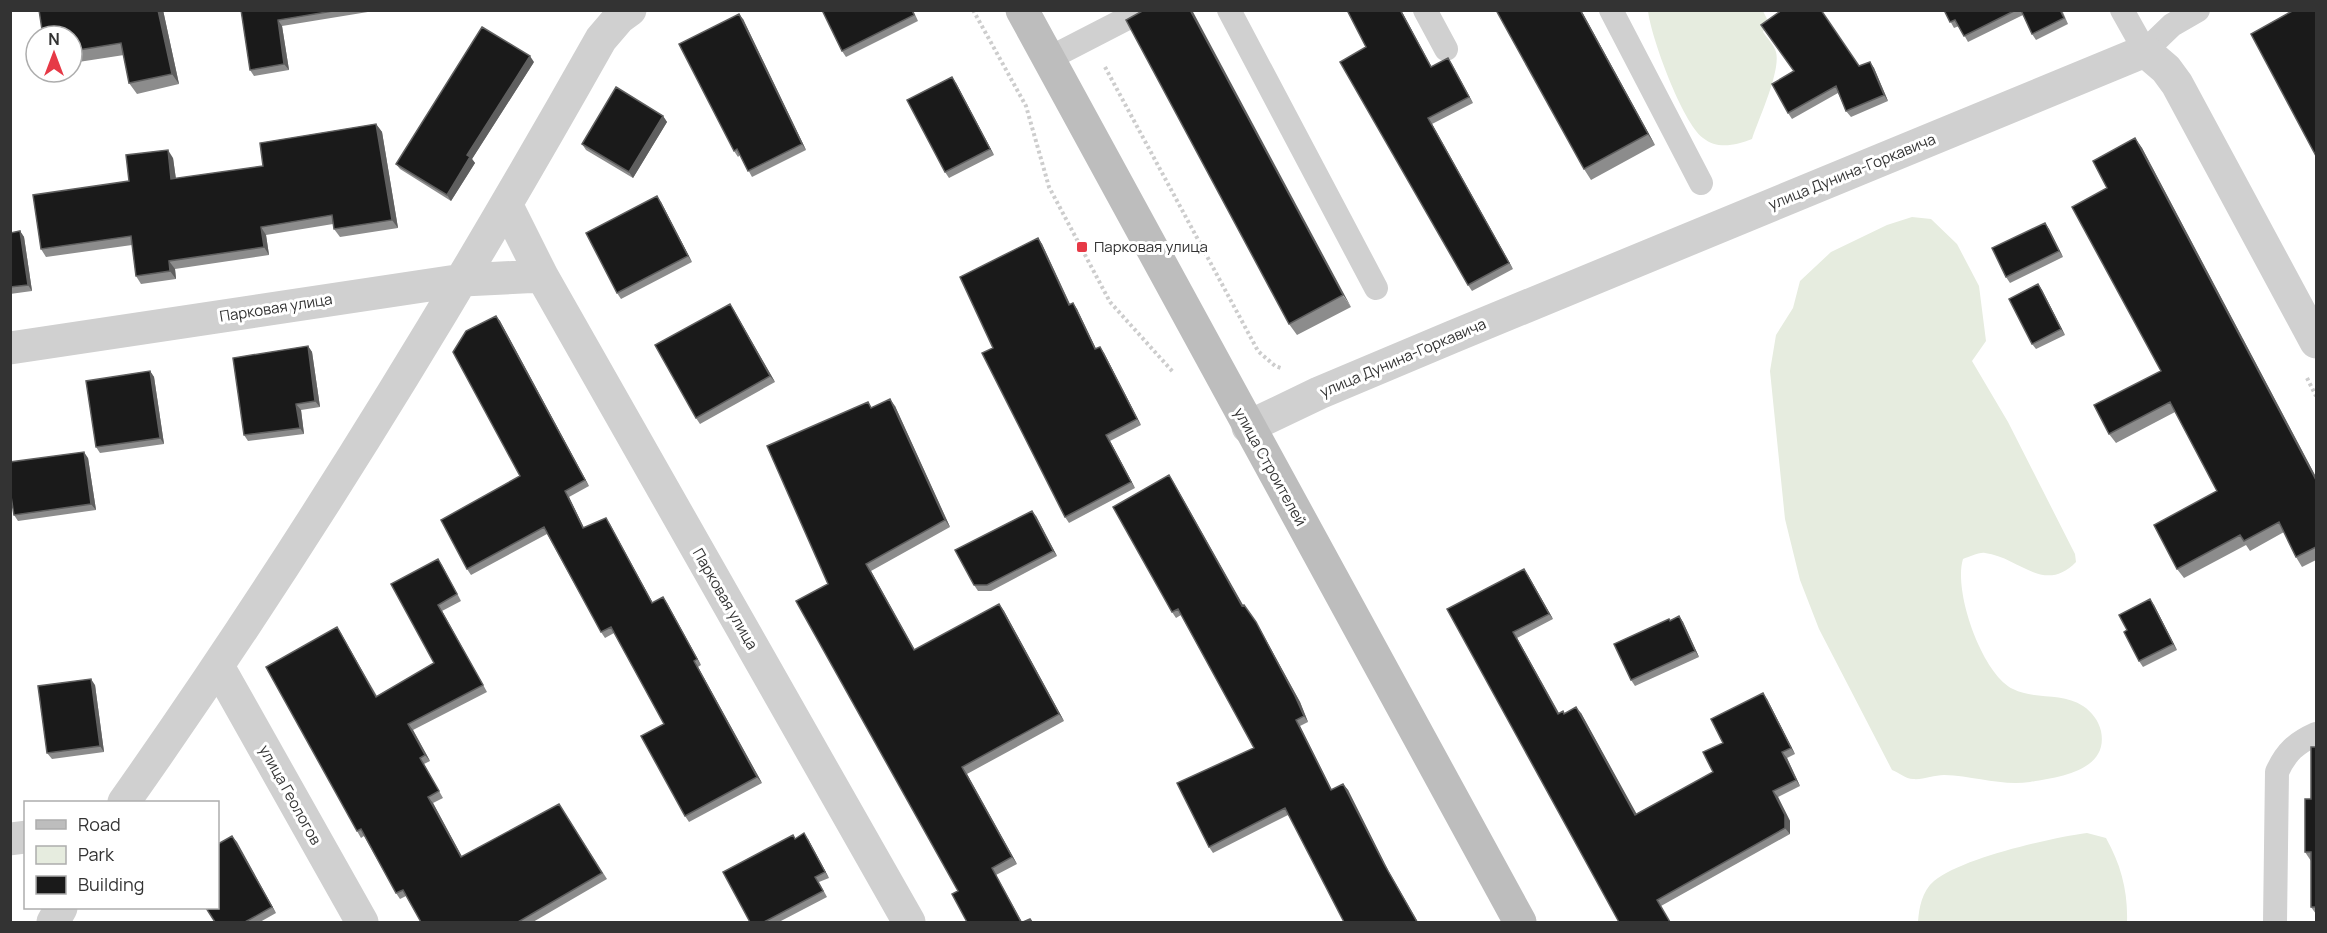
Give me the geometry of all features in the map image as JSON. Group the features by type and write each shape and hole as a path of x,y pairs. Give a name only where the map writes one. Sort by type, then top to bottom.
{"main road":[{"name":"улица Строителей","path":"1022,10 1520,922"}],"street":[{"path":"125,801 219,668 463,280 601,39 619,18 630,10"},
{"path":"2145,51 2166,69 2177,84 2316,342"},
{"name":"улица Дунина-Горкавича","path":"1248,427 1319,393 1432,345 2145,51"},
{"name":"Парковая улица","path":"507,206 542,276 909,922"},
{"name":"Парковая улица","path":"10,348 463,280 542,276"},
{"name":"улица Геологов","path":"219,668 362,922"}],"lane":[{"path":"1048,59 1143,10"},
{"path":"1229,10 1376,288"},
{"path":"1425,10 1446,49"},
{"path":"1611,10 1701,183"},
{"path":"2122,10 2145,51 2172,25 2198,10"},
{"path":"2275,922 2277,772 2284,754 2300,741 2316,734"}],"path":[{"path":"973,10 1026,106 1049,187 1110,302 1176,375"},
{"path":"1090,38 1258,351 1275,366 1284,369"},
{"path":"2306,375 2316,396"}],"green space":[{"path":"1648,11 1763,11 1768,21 1763,32 1775,49 1777,60 1772,82 1752,139 1733,144 1715,144 1703,138 1695,129 1677,98 1669,78 1655,40"},
{"path":"1912,217 1931,219 1957,244 1979,286 1986,341 1972,361 2008,422 2075,554 2076,562 2064,571 2053,575 2042,575 1997,556 1983,553 1963,559 1961,573 1966,610 1973,630 1981,650 2002,680 2021,692 2058,697 2075,702 2092,714 2101,731 2101,744 2097,755 2090,763 2079,770 2054,778 2019,783 1944,775 1913,779 1892,770 1819,629 1800,580 1785,519 1770,371 1776,335 1793,308 1800,281 1831,252 1887,225"},
{"path":"2087,833 2106,838 2120,868 2125,889 2127,922 1918,922 1924,895 1934,881 1947,873 1965,864 2007,850"}],"building":[{"path":"39,10 158,10 172,74 129,83 121,43 84,49 84,24 41,24"},
{"path":"241,10 339,10 278,20 284,64 250,70"},
{"path":"822,10 912,10 914,15 842,51"},
{"path":"1144,10 1190,10 1343,295 1289,324 1126,20"},
{"path":"1347,10 1400,10 1431,67 1448,58 1469,97 1428,118 1509,263 1468,285 1340,62 1366,47"},
{"path":"1496,10 1580,10 1648,134 1584,169"},
{"path":"1782,10 1821,10 1859,66 1870,62 1884,95 1846,111 1836,86 1788,113 1772,84 1794,71 1761,25"},
{"path":"1944,10 2016,10 1964,36 1955,20 1950,22"},
{"path":"2021,10 2060,10 2064,18 2032,34"},
{"path":"2294,10 2316,10 2316,156 2251,34"},
{"path":"739,14 802,144 748,171 737,149 734,151 679,44"},
{"path":"482,27 530,56 467,155 470,157 447,195 396,164"},
{"path":"952,77 990,149 945,172 907,100"},
{"path":"616,87 663,116 629,172 582,144"},
{"path":"376,124 392,220 334,229 332,215 261,227 264,247 169,261 170,271 136,276 131,236 41,249 33,195 129,181 126,155 168,150 171,179 263,166 260,143"},
{"path":"2135,138 2316,480 2316,547 2296,557 2279,522 2244,541 2240,535 2177,569 2154,525 2217,491 2170,402 2109,434 2094,405 2161,371 2072,207 2107,188 2093,161"},
{"path":"657,196 688,256 617,293 586,233"},
{"path":"2045,223 2059,251 2006,277 1992,248"},
{"path":"20,231 28,285 10,287 10,233"},
{"path":"1038,238 1069,305 1073,303 1095,349 1100,347 1137,419 1106,435 1131,482 1065,517 982,353 993,348 960,277"},
{"path":"2038,284 2061,329 2032,344 2009,299"},
{"path":"730,304 770,376 696,418 655,345"},
{"path":"496,316 585,480 565,491 583,528 606,518 652,603 663,597 697,659 694,661 757,777 685,816 641,736 664,724 611,627 601,632 544,527 467,569 441,520 520,476 453,352 466,331"},
{"path":"308,346 315,401 296,404 300,428 244,435 233,358"},
{"path":"150,371 160,438 96,447 86,381"},
{"path":"890,399 945,520 866,564 914,650 999,604 1059,714 962,767 1012,857 992,868 1021,922 967,922 952,894 958,891 796,601 828,584 767,446 868,402 871,408"},
{"path":"84,452 91,504 14,515 10,490 10,462"},
{"path":"1169,475 1242,606 1244,605 1256,622 1295,696 1304,716 1296,720 1331,790 1343,784 1417,922 1344,922 1285,808 1209,847 1177,783 1254,748 1178,609 1172,612 1113,507"},
{"path":"1032,511 1053,551 987,585 974,585 955,550"},
{"path":"438,559 457,594 438,605 483,685 408,724 425,755 420,758 439,791 428,797 461,857 559,804 602,873 518,922 421,922 403,890 396,893 361,829 357,831 266,667 337,627 376,697 434,663 391,584"},
{"path":"1524,569 1549,614 1513,632 1558,714 1563,711 1564,714 1576,707 1635,815 1713,772 1703,752 1723,743 1711,719 1763,693 1791,748 1782,752 1796,780 1773,791 1785,815 1785,828 1657,900 1670,922 1619,922 1447,609"},
{"path":"2150,599 2173,644 2139,661 2124,632 2127,630 2119,615"},
{"path":"1679,616 1695,651 1631,680 1614,644"},
{"path":"91,679 100,746 47,753 38,686"},
{"path":"2311,747 2316,747 2316,907 2311,907 2311,852 2305,852 2305,799 2311,799"},
{"path":"804,833 825,872 815,877 823,891 764,922 750,922 723,872 793,835 795,839"},
{"path":"232,836 272,907 245,922 215,922 207,909 219,909 219,843"}],"place":[{"name":"Парковая улица","path":"1082,247"}]}
